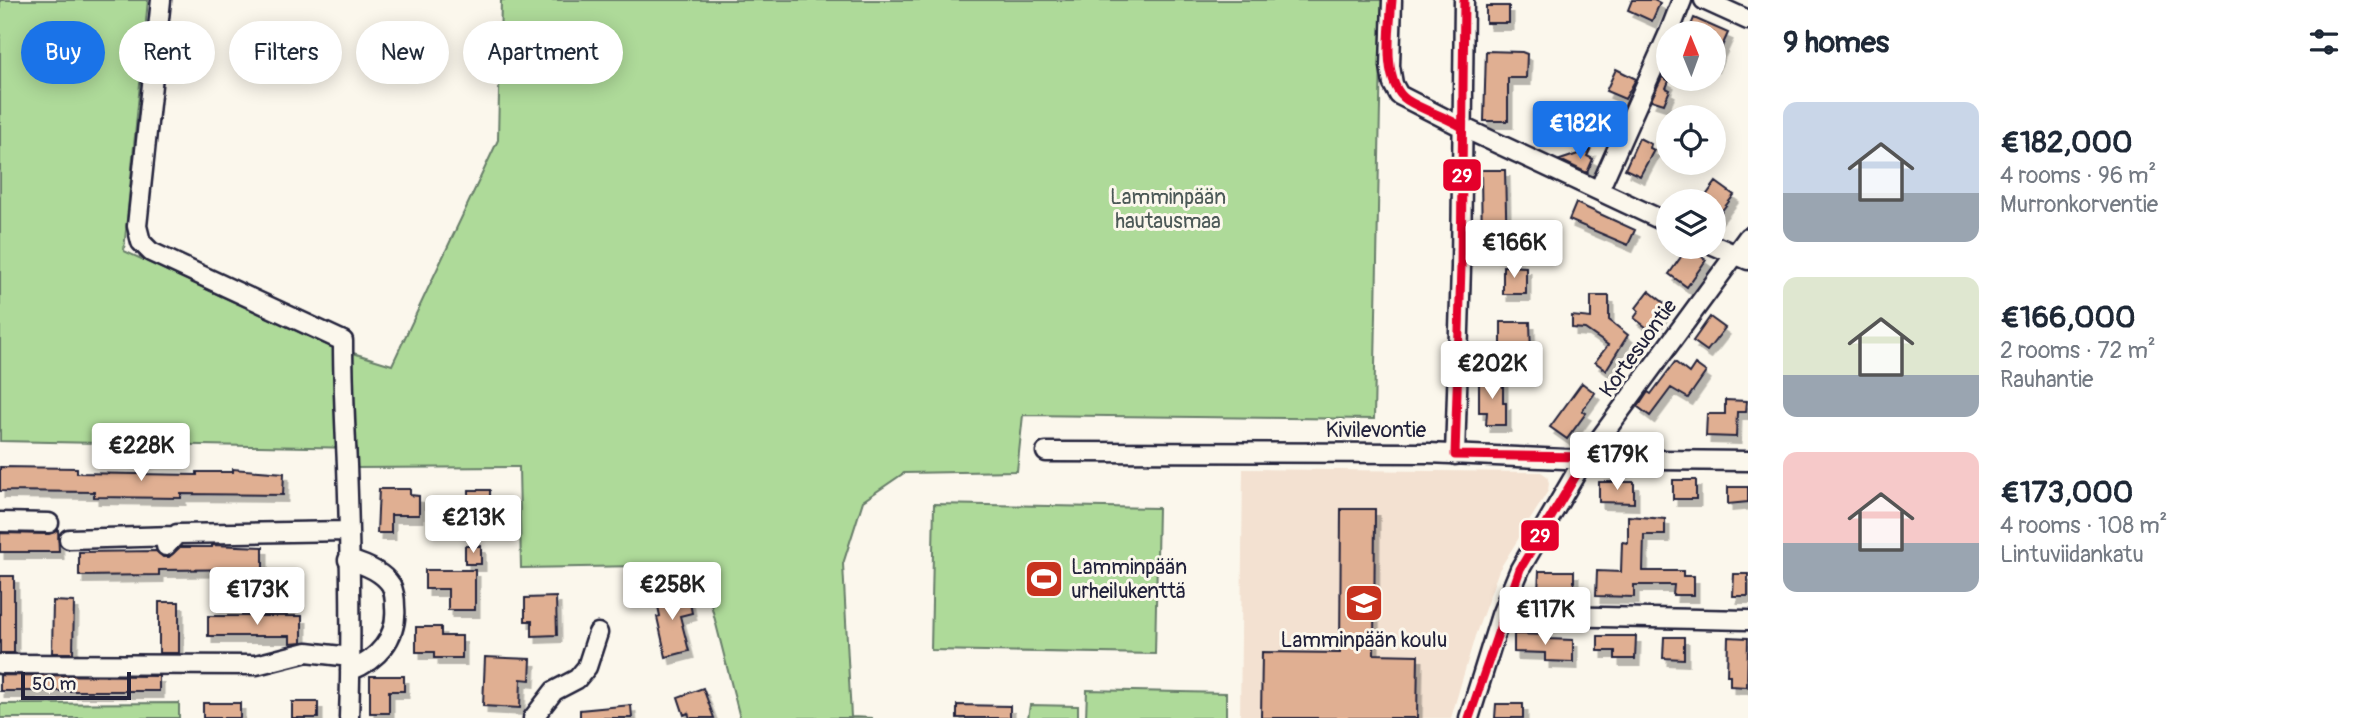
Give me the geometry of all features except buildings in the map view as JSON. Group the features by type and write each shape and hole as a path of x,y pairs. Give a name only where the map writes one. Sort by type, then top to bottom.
{"street":[{"path":"161,0 137,226 141,242 151,252 343,341 349,718"},
{"path":"1392,0 1390,66 1393,84 1399,95 1656,217"},
{"path":"1455,455 1461,267 1464,0"},
{"path":"1673,21 1682,0"},
{"path":"1704,0 1748,20"},
{"path":"1599,190 1656,61"},
{"name":"Kortesuontie","path":"1469,718 1501,615 1520,569 1587,457 1741,257 1748,237"},
{"name":"Kivilevontie","path":"1046,452 1455,455 1748,461"},
{"path":"0,522 49,523"},
{"path":"69,539 170,541 177,534 348,531"},
{"path":"0,664 256,665 307,652 350,664 365,665 380,652 392,634 396,615 391,585 373,569 348,560"},
{"path":"1501,615 1748,620"},
{"path":"533,718 554,691 577,679 587,667 598,634"}],"shaded area":[{"name":"Lamminpään koulu","path":"1243,469 1541,472 1547,476 1548,491 1499,570 1475,636 1451,718 1240,718"}],"green space":[{"name":"Lamminpään hautausmaa","path":"0,0 148,0 146,21 119,21 119,84 140,84 124,251 327,345 392,365 498,140 499,84 623,84 623,21 501,21 501,0 1382,0 1374,419 1023,415 1017,471 904,473 863,501 843,564 851,717 873,718 740,718 701,565 521,568 519,467 357,468 357,448 0,441"},
{"name":"Lamminpään urheilukenttä","path":"934,504 1158,508 1155,654 931,650"},
{"path":"1087,690 1226,693 1226,718 1086,718"},
{"path":"179,703 179,718 0,718 0,704"},
{"path":"1030,705 1078,706 1078,718 1028,718"}],"transit line":[{"name":"29","path":"1392,0 1390,68 1399,92 1414,104 1462,127"},
{"name":"29","path":"1455,455 1461,267 1464,0"},
{"name":"29","path":"1455,455 1587,457"},
{"name":"29","path":"1469,718 1520,569 1587,457"}],"place":[{"name":"Lamminpään urheilukenttä","path":"1044,579"},
{"name":"Lamminpään koulu","path":"1364,603"}]}
